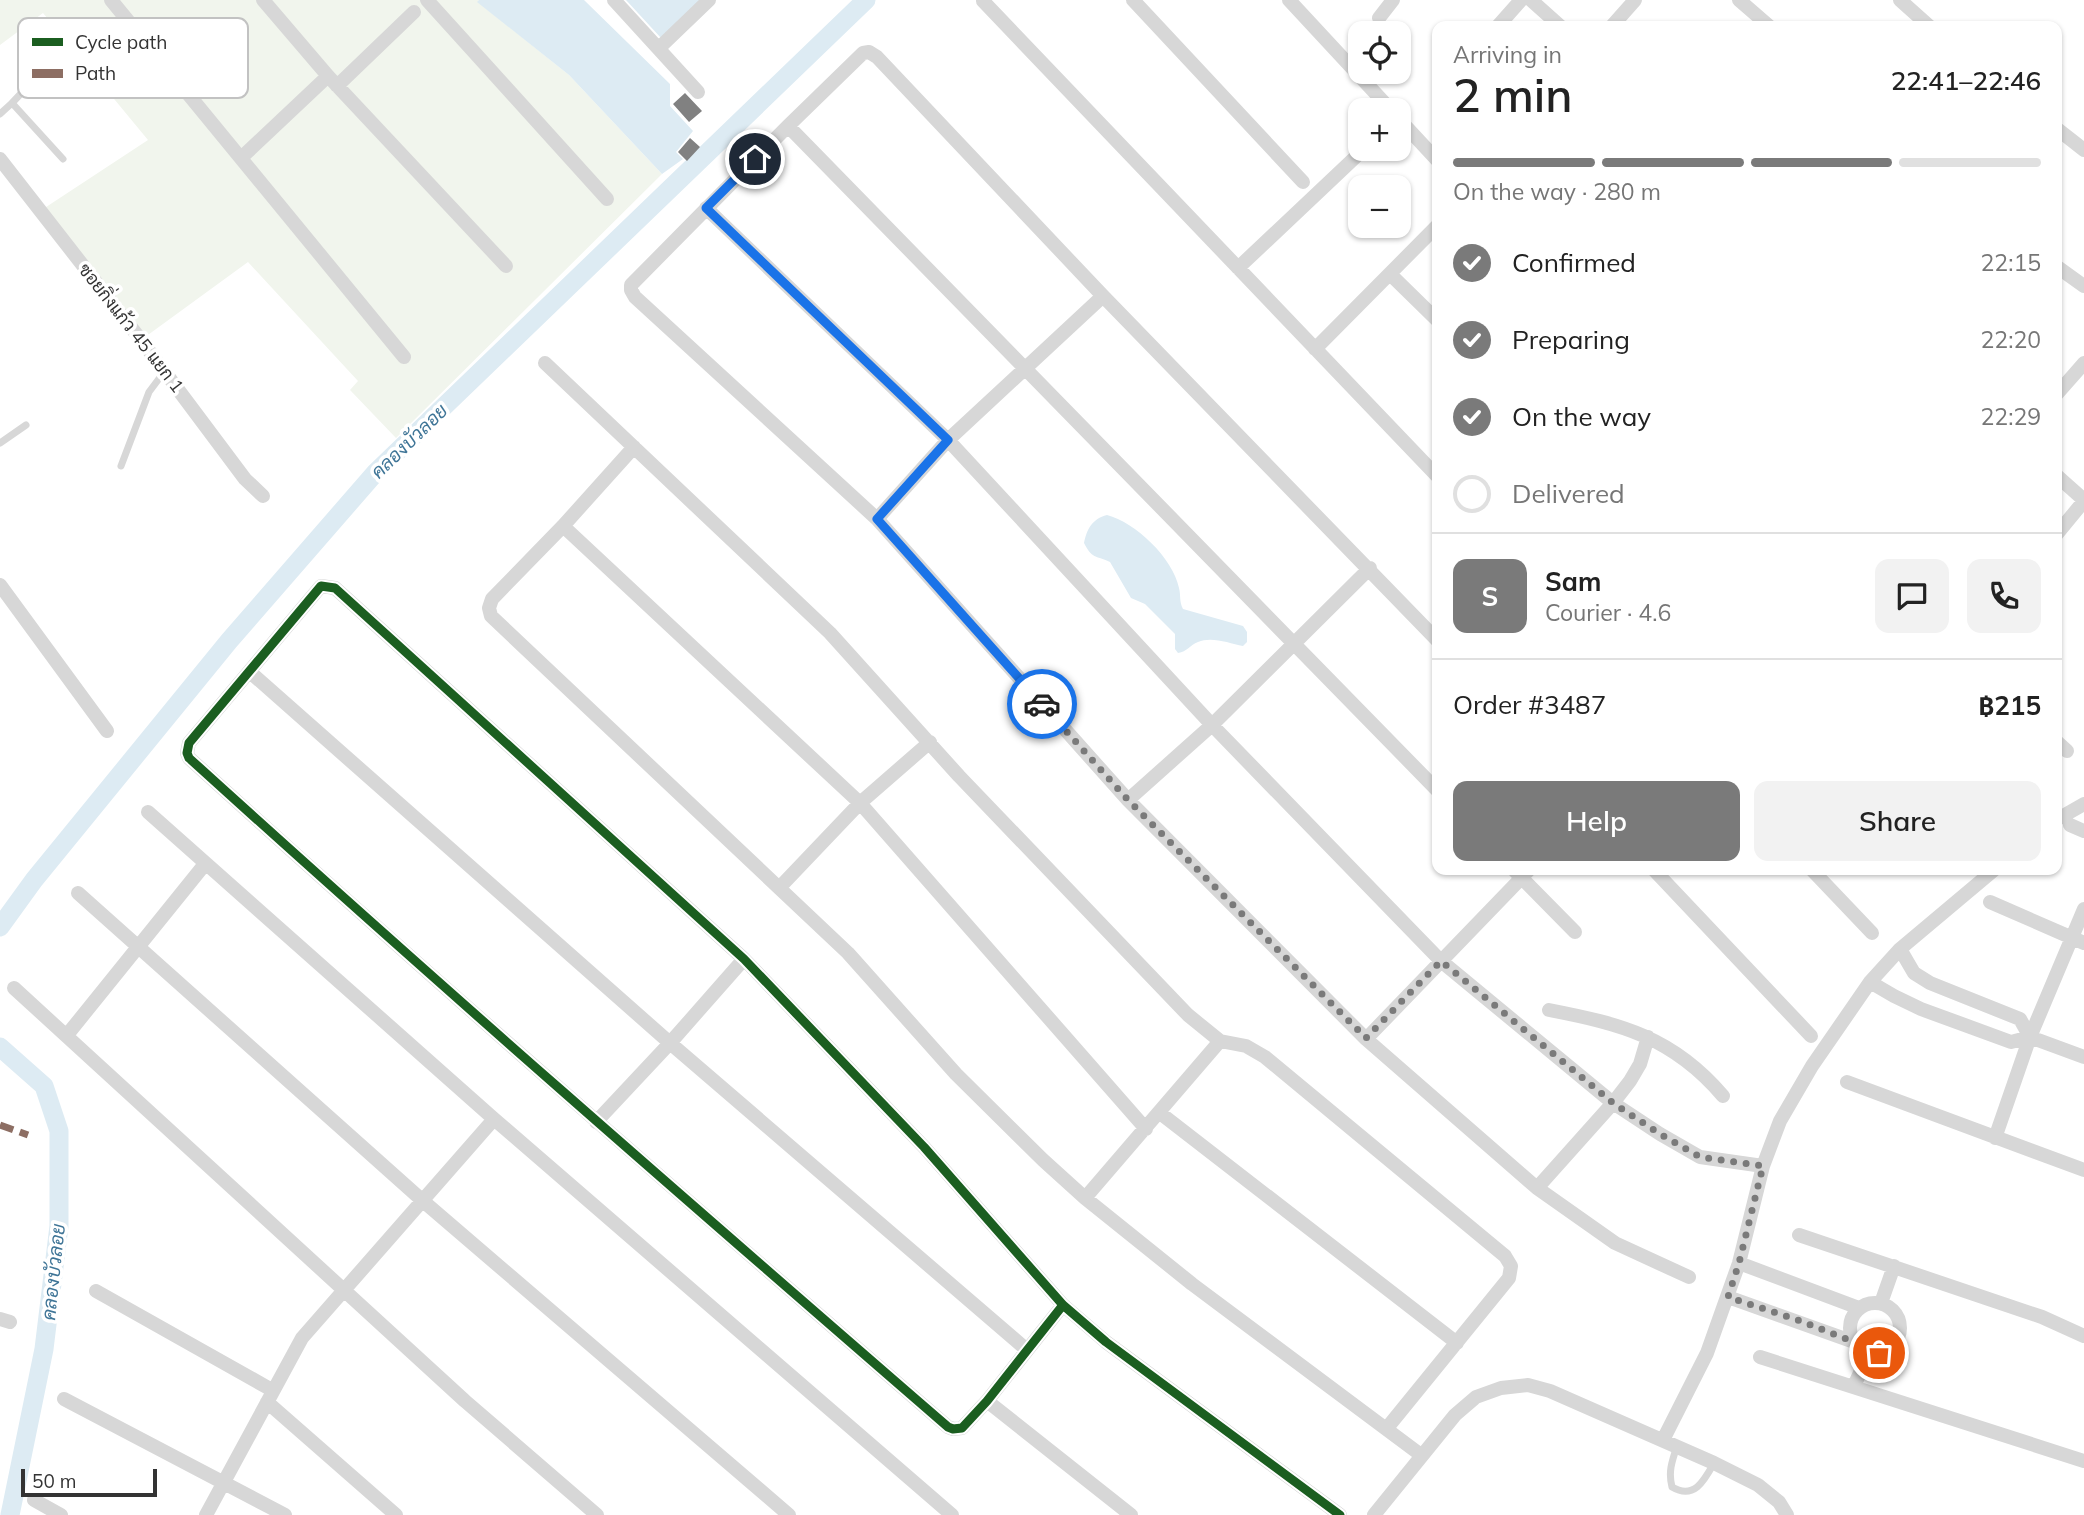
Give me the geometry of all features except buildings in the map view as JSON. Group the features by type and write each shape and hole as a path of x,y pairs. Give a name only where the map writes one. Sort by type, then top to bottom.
{"street":[{"path":"111,0 126,18"},
{"path":"263,0 333,81 506,266"},
{"path":"427,0 607,199"},
{"path":"614,0 698,92"},
{"path":"659,48 709,0"},
{"path":"1133,0 1303,182"},
{"path":"1289,0 1380,98"},
{"path":"1379,18 1393,0"},
{"path":"1502,21 1521,0"},
{"path":"1531,0 1554,21"},
{"path":"1616,21 1635,0"},
{"path":"1740,0 1763,21"},
{"path":"1900,0 1923,21"},
{"path":"983,1 1432,472"},
{"path":"241,158 414,12"},
{"path":"1432,635 869,52 863,53 788,126 634,282 631,290 635,297 877,519 1128,800 1366,1038 1537,1188 1615,1244 1689,1277"},
{"path":"192,98 404,357"},
{"path":"788,126 1432,785"},
{"path":"1411,132 1432,155"},
{"path":"2062,133 2084,150"},
{"name":"ซอยกิ่งแก้ว 45 แยก 1","path":"0,159 245,480 263,496"},
{"path":"1238,268 1351,161"},
{"path":"706,208 948,440 1212,725 1441,961 1613,1103 1700,1157 1763,1166"},
{"path":"1315,349 1432,231"},
{"path":"2062,270 2084,286"},
{"path":"1390,274 1432,315"},
{"path":"877,519 948,440 1103,296"},
{"path":"545,363 830,633 959,776 1188,1015 1220,1041 1246,1046 1265,1057 1505,1256 1511,1266 1509,1278 1387,1428"},
{"path":"2062,388 2084,363"},
{"path":"634,447 492,599 489,608 491,616 848,953 998,1118 1085,1198 1192,1284 1421,1455"},
{"path":"2062,481 2084,501 2062,528"},
{"path":"563,526 860,803 1146,1129"},
{"path":"1128,800 1212,725 1370,568"},
{"path":"0,585 107,731"},
{"path":"1063,1305 987,1401 962,1428 948,1427 395,945 189,758 189,743 321,586 335,588 744,959 923,1147 1063,1305 1106,1342 1340,1515"},
{"path":"250,672 670,1043 1027,1350"},
{"path":"780,887 860,803 930,742"},
{"path":"2084,804 2063,823 2084,831"},
{"path":"148,812 494,1119 952,1515"},
{"path":"67,1035 205,864"},
{"path":"1366,1038 1441,961 1518,875"},
{"path":"1524,875 1575,932"},
{"path":"1659,875 1811,1037"},
{"path":"1817,875 1872,933"},
{"path":"1670,1443 1728,1297 1763,1166 1780,1121 1812,1066 1870,982 1900,948 1982,875"},
{"path":"78,893 422,1201 789,1515"},
{"path":"1990,902 2078,940"},
{"path":"1995,1138 2030,1037 2078,940 2084,909"},
{"path":"1900,948 1914,973 1930,983 2020,1019 2030,1037"},
{"path":"596,1122 744,959"},
{"path":"1870,982 1922,1009 2011,1042 2030,1037 2084,1057"},
{"path":"14,988 465,1401 597,1515"},
{"path":"1549,1010 1608,1022 1648,1037 1684,1057 1706,1075 1723,1096"},
{"path":"1537,1188 1613,1103 1640,1064 1648,1037"},
{"path":"1085,1198 1220,1041"},
{"path":"1847,1082 2084,1170"},
{"path":"1160,1113 1457,1343"},
{"path":"205,1515 302,1338 494,1119"},
{"path":"1799,1235 2042,1317 2084,1336"},
{"path":"1739,1263 1859,1308"},
{"path":"1881,1303 1894,1266"},
{"path":"96,1291 270,1396 396,1515"},
{"path":"1728,1297 1854,1342 1869,1353 1889,1350 1900,1334 1897,1315 1890,1307 1881,1303 1870,1303 1859,1308 1850,1324 1854,1342"},
{"path":"1854,1385 1869,1353"},
{"path":"1760,1357 2084,1461"},
{"path":"1374,1515 1455,1415 1476,1397 1501,1388 1528,1385 1550,1391 1714,1462 1758,1485 1779,1502 1787,1515"},
{"path":"64,1399 285,1515"},
{"path":"987,1401 1131,1515"},
{"path":"34,1500 61,1515"}],"lane":[{"path":"0,114 18,97"},
{"path":"12,103 63,159"},
{"path":"121,466 149,392 164,371"},
{"path":"0,443 26,425"},
{"path":"1670,1443 1670,1478 1672,1487 1680,1492 1687,1493 1696,1489 1714,1462"}],"shaded area":[{"path":"0,0 479,0 478,2 569,75 662,174 396,438 350,390 358,381 248,262 141,340 40,211 148,140 113,98 248,98 248,18 47,18 43,13 36,18 18,18 18,32 0,45"},
{"path":"584,0 670,84 670,106 693,131 676,152 683,159 662,174 569,75 477,2"},
{"path":"626,0 702,0 661,38"},
{"path":"1107,515 1141,533 1161,554 1175,577 1183,609 1243,626 1247,632 1247,642 1243,646 1203,640 1178,653 1175,649 1175,634 1145,604 1131,598 1110,562 1092,554 1084,543 1091,525"}],"waterway":[{"name":"คลองบัวลอย","path":"0,927 34,880 229,641 376,472 866,0"},
{"name":"คลองบัวลอย","path":"0,1047 44,1086 59,1131 59,1226 44,1349 10,1515"}],"marked path":[{"path":"0,1125 28,1135"}],"cycle path":[{"path":"1063,1305 987,1401 962,1428 948,1427 283,843 189,758 189,743 321,586 335,588 744,959 924,1147 1063,1305 1106,1342 1340,1515"}],"way so far":[{"path":"1042,704 1128,800 1366,1038 1441,961 1613,1103 1660,1134 1700,1157 1763,1166 1728,1297 1854,1342 1869,1353 1879,1353"}],"route":[{"path":"755,159 706,208 948,440 877,519 1042,704"}]}
